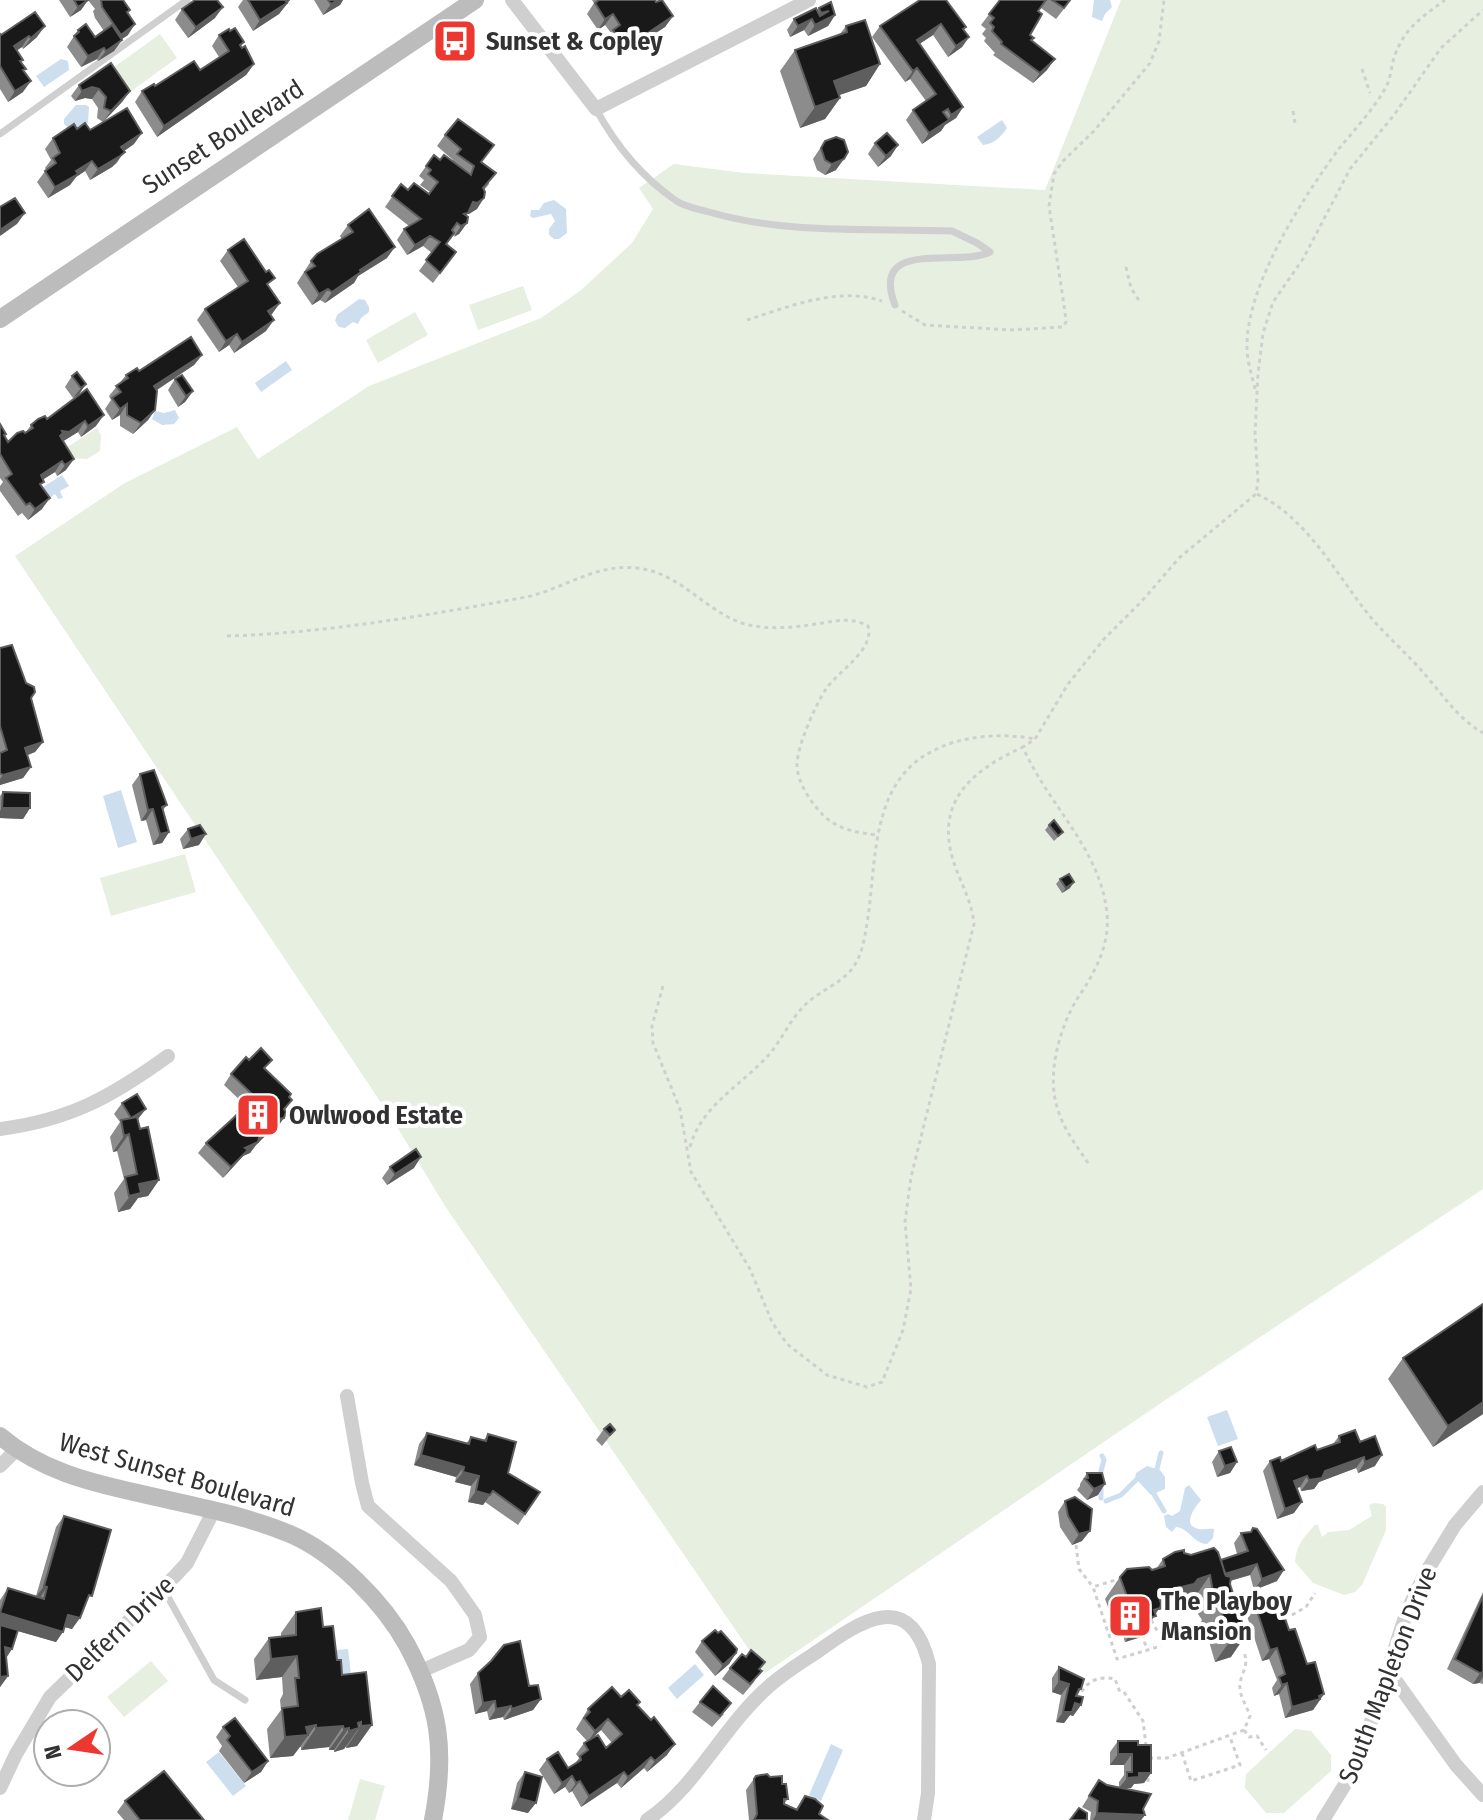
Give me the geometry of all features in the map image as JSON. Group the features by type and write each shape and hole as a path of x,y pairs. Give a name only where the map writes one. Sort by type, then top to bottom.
{"main road":[{"name":"Sunset Boulevard","path":"0,319 475,0"},
{"name":"West Sunset Boulevard","path":"0,1436 16,1450 68,1476 214,1510 292,1535 329,1559 368,1592 396,1626 421,1671 431,1699 440,1741 439,1789 433,1820"}],"street":[{"path":"512,0 596,109 809,0"},
{"path":"0,1129 67,1115 107,1098 168,1056"},
{"path":"347,1396 368,1506 451,1581 475,1615 480,1637 469,1650 421,1671"},
{"path":"0,1466 16,1450"},
{"name":"South Mapleton Drive","path":"1323,1820 1357,1765 1407,1611 1430,1564 1455,1525 1483,1492"},
{"name":"Delfern Drive","path":"0,1788 23,1740 50,1697 187,1563 214,1510"},
{"path":"647,1820 666,1807 682,1790 767,1687 850,1629 871,1618 891,1617 917,1632 929,1664 928,1793 924,1820"},
{"path":"1388,1670 1456,1765 1483,1795"}],"lane":[{"path":"0,134 187,0"},
{"path":"596,109 612,139 677,202 728,218 778,227 952,231 990,252 975,257 911,261 899,266 890,275 889,291 895,305"},
{"path":"163,1588 214,1680 245,1700"}],"path":[{"path":"747,320 812,300 857,295 895,305 925,325 994,329 1063,327 1066,322 1049,206 1054,174 1150,63 1159,41 1164,0"},
{"path":"1256,395 1248,366 1247,344 1255,300 1263,279 1307,196 1387,86 1401,38 1416,21 1445,0"},
{"path":"663,986 652,1026 653,1043 680,1109 691,1172 750,1269 772,1322 787,1344 827,1375 867,1387 882,1382 903,1330 911,1289 905,1222 911,1177 974,924 973,912 949,844 948,818 959,792 976,774 1035,739 1068,684 1104,639 1179,558 1256,494 1256,395 1263,333 1273,302 1303,259 1350,169 1414,88 1441,48 1458,29 1483,10"},
{"path":"1362,69 1370,93"},
{"path":"1293,111 1295,123"},
{"path":"1126,267 1131,288 1140,302"},
{"path":"1055,328 1055,334"},
{"path":"1256,494 1276,503 1295,518 1371,617 1465,722 1483,733"},
{"path":"227,636 319,630 525,598 598,570 617,566 641,568 667,576 685,585 720,612 746,624 782,628 846,619 860,621 868,626 870,633 866,643 826,688 800,753 798,774 808,797 835,825 851,832 877,835"},
{"path":"689,1150 693,1135 717,1102 770,1053 804,1006 850,972 858,959 872,892 877,835 891,789 917,759 951,742 975,737 1035,739"},
{"path":"1023,747 1031,766 1091,861 1103,889 1107,934 1101,955 1063,1024 1056,1049 1057,1108 1088,1163"},
{"path":"1076,1545 1079,1569 1093,1587 1117,1659 1162,1643 1150,1616"},
{"path":"1093,1587 1125,1577"},
{"path":"1292,1615 1306,1607 1315,1593"},
{"path":"1141,1630 1147,1650"},
{"path":"1149,1758 1167,1758 1244,1730 1250,1716 1241,1697 1240,1681 1247,1664 1244,1651"},
{"path":"1077,1702 1083,1686 1093,1680 1115,1679 1143,1721 1143,1737 1149,1758 1148,1782"},
{"path":"1244,1730 1249,1737 1257,1736 1262,1740 1266,1750"},
{"path":"1182,1753 1191,1781 1240,1765 1230,1737"}],"shaded area":[{"path":"1121,0 1483,0 1483,1189 1161,1403 765,1673 445,1206 394,1122 15,556 125,483 237,427 258,459 369,386 541,318 580,291 632,243 653,209 639,188 674,164 745,173 1045,190"},
{"path":"160,34 177,58 130,92 113,68"},
{"path":"523,286 532,310 478,330 469,305"},
{"path":"415,312 428,335 378,363 366,340"},
{"path":"97,428 101,435 100,451 87,459 73,458 66,448"},
{"path":"185,854 196,892 111,916 100,878"},
{"path":"1373,1503 1386,1507 1386,1530 1362,1585 1355,1592 1344,1595 1313,1583 1295,1562 1304,1537 1315,1525 1318,1525 1322,1537 1328,1532 1349,1530 1372,1516 1369,1505"},
{"path":"151,1661 168,1681 124,1717 107,1697"},
{"path":"1295,1729 1311,1731 1331,1755 1331,1771 1284,1813 1266,1813 1245,1788 1246,1774"},
{"path":"360,1779 385,1786 375,1820 348,1820"}],"water":[{"path":"1094,0 1110,0 1112,7 1102,21 1092,17"},
{"path":"61,59 68,61 69,70 44,87 36,76"},
{"path":"76,105 89,107 88,123 70,130 64,119"},
{"path":"1002,120 1007,128 1005,131 994,142 983,145 977,137"},
{"path":"554,200 566,209 567,233 559,239 549,235 555,221 551,214 530,216 531,210 539,210 544,203"},
{"path":"359,299 365,300 369,312 358,324 353,322 345,328 339,327 335,321 337,315"},
{"path":"286,361 292,370 261,392 255,383"},
{"path":"175,410 179,418 174,424 162,425 152,419 155,411 164,413"},
{"path":"62,475 69,486 60,491 63,498 58,499 55,494 47,500 40,489"},
{"path":"121,790 137,842 118,848 103,796"},
{"path":"1227,1410 1238,1439 1218,1446 1207,1417"},
{"path":"1147,1466 1160,1470 1165,1477 1165,1489 1151,1495 1135,1478 1136,1473"},
{"path":"1189,1485 1201,1500 1191,1516 1191,1524 1199,1529 1214,1529 1213,1538 1207,1544 1181,1528 1176,1527 1172,1532 1166,1527 1164,1516 1180,1511 1185,1488"},
{"path":"348,1649 352,1683 340,1685 336,1650"},
{"path":"695,1664 704,1675 677,1699 668,1688"},
{"path":"831,1744 843,1750 821,1801 809,1795"},
{"path":"219,1752 246,1786 233,1796 206,1762"}],"building":[{"path":"74,0 88,0 78,7"},
{"path":"101,0 123,0 135,24 121,35 102,7"},
{"path":"195,0 217,0 223,7 196,27 182,9"},
{"path":"248,0 285,0 287,3 260,20"},
{"path":"599,0 662,0 673,16 623,46 613,30 620,25 613,14 605,19 595,3"},
{"path":"920,0 946,0 966,27 963,29 969,37 956,46 941,24 917,40 963,107 951,115 948,109 943,112 949,120 929,133 913,110 936,94 917,68 913,71 880,26"},
{"path":"1000,0 1046,0 1038,11 1042,14 1030,35 1034,38 1031,40 1055,59 1040,73 1001,44 992,31 994,27 990,23 994,18 989,14"},
{"path":"1052,0 1070,0 1064,8"},
{"path":"831,2 835,15 815,25 812,19 798,26 794,19 816,8 820,16 829,11 821,13 819,8"},
{"path":"35,12 45,26 31,38 29,36 14,46 31,81 15,91 0,66 0,34"},
{"path":"865,20 880,64 834,81 840,98 815,107 795,50 847,32 846,26"},
{"path":"86,24 95,37 112,25 122,40 106,51 104,48 88,56 74,36"},
{"path":"235,28 244,42 240,45 242,48 245,46 254,64 164,126 142,91 194,61 200,70 229,51 219,35"},
{"path":"111,63 130,91 111,111 104,108 106,97 99,89 92,87 82,91 79,85"},
{"path":"127,108 142,133 121,147 125,152 98,169 92,161 76,171 78,174 55,187 45,171 56,163 53,158 60,153 53,138 74,124 77,129 85,123 90,130"},
{"path":"458,119 494,145 481,162 496,173 483,188 484,198 473,202 468,213 464,214 468,217 467,223 461,226 457,223 452,230 454,233 446,244 456,252 440,273 426,260 440,242 430,236 415,245 404,229 421,219 392,196 401,184 408,190 414,183 429,194 438,182 428,174 431,170 426,166 434,155 440,160 444,155 471,175 474,166 457,154 461,149 445,135"},
{"path":"887,133 898,145 886,156 875,143"},
{"path":"836,137 844,140 848,152 844,159 832,164 825,160 821,148 825,141"},
{"path":"15,198 25,213 0,230 0,207"},
{"path":"369,209 395,247 332,292 328,289 319,294 305,272 315,266 311,261 353,232 348,225"},
{"path":"244,239 266,272 269,270 275,278 267,284 280,303 268,311 274,320 242,342 237,334 226,341 205,309 248,281 228,250"},
{"path":"191,337 202,355 154,386 157,391 155,410 141,423 127,415 127,404 120,409 112,398 121,392 116,386 128,378 126,375 137,368 139,371"},
{"path":"77,372 86,384 81,388 72,376"},
{"path":"182,375 193,391 186,396 175,379"},
{"path":"87,389 104,415 88,426 85,421 69,432 62,431 60,436 74,459 65,465 62,461 41,475 44,482 40,484 50,498 35,509 30,503 26,505 6,478 12,474 0,454 0,424 8,442 17,433 33,428 31,425 38,419 45,416 47,419"},
{"path":"12,645 26,683 34,687 31,698 43,742 25,748 31,767 3,775 0,773 0,753 7,750 0,726 0,648"},
{"path":"154,770 167,805 162,807 169,832 160,834 153,809 148,810 140,774"},
{"path":"3,792 30,793 30,808 2,808"},
{"path":"1054,820 1063,832 1058,836 1049,825"},
{"path":"200,825 206,834 191,839 188,829"},
{"path":"1069,874 1074,882 1066,888 1060,879"},
{"name":"Owlwood Estate","path":"261,1048 272,1060 264,1068 291,1094 289,1097 292,1100 284,1109 284,1118 278,1119 260,1134 258,1142 245,1148 248,1150 231,1167 206,1143 239,1113 237,1111 253,1095 231,1074 246,1057 249,1060"},
{"path":"137,1094 146,1109 131,1118 122,1103"},
{"path":"137,1117 140,1129 148,1127 159,1180 139,1184 141,1193 129,1196 125,1177 137,1174 129,1134 124,1136 121,1120"},
{"path":"416,1149 421,1157 395,1174 390,1167"},
{"path":"1483,1304 1483,1402 1448,1426 1403,1358"},
{"path":"610,1424 615,1430 610,1435 604,1429"},
{"path":"1355,1430 1360,1442 1375,1436 1382,1455 1365,1462 1364,1457 1325,1471 1322,1478 1309,1480 1307,1476 1294,1481 1302,1502 1285,1509 1270,1461 1280,1457 1281,1461 1315,1445 1317,1450 1340,1442 1339,1436"},
{"path":"427,1433 469,1444 471,1437 486,1441 488,1434 516,1442 508,1473 540,1492 525,1514 493,1491 490,1495 476,1491 479,1476 463,1472 464,1467 421,1455"},
{"path":"1231,1447 1237,1462 1225,1466 1219,1451"},
{"path":"1087,1473 1102,1473 1105,1484 1094,1489 1085,1479 1088,1478"},
{"path":"1075,1497 1092,1509 1090,1531 1079,1534 1068,1516 1065,1501"},
{"path":"64,1516 111,1530 92,1596 89,1595 80,1618 68,1615 63,1632 0,1613 8,1588 44,1599 47,1587 44,1586"},
{"path":"1253,1528 1257,1529 1284,1570 1262,1579 1257,1564 1225,1574 1221,1560 1248,1551 1241,1533 1251,1532"},
{"path":"1214,1548 1226,1576 1231,1577 1230,1584 1246,1635 1230,1641 1221,1610 1215,1602 1217,1599 1210,1575 1159,1596 1161,1604 1154,1610 1156,1616 1140,1620 1120,1577 1127,1569 1149,1567 1152,1570 1165,1566 1163,1559 1175,1552 1184,1550 1184,1553 1191,1555"},
{"path":"1277,1595 1289,1630 1295,1629 1307,1664 1315,1662 1324,1694 1319,1696 1320,1699 1292,1707 1287,1683 1282,1685 1279,1677 1285,1674 1277,1648 1270,1650 1254,1602"},
{"path":"1483,1596 1483,1672 1480,1673 1455,1659"},
{"path":"321,1608 323,1627 333,1626 342,1675 366,1672 372,1725 361,1726 361,1722 358,1723 359,1728 349,1731 343,1726 316,1728 316,1725 306,1727 308,1735 285,1737 282,1708 298,1706 295,1678 299,1678 297,1656 271,1659 269,1638 296,1635 296,1612"},
{"path":"0,1625 18,1630 12,1649 5,1647 8,1676 0,1677"},
{"path":"715,1630 718,1633 721,1631 737,1649 723,1665 702,1641"},
{"path":"520,1641 529,1686 538,1685 541,1699 512,1709 511,1706 496,1709 495,1701 483,1703 478,1673 504,1645"},
{"path":"751,1650 765,1662 759,1669 762,1671 750,1684 730,1668 742,1654 746,1657"},
{"path":"1059,1667 1084,1679 1076,1696 1083,1697 1081,1705 1075,1703 1072,1712 1063,1712 1069,1684 1059,1681"},
{"path":"713,1686 731,1703 720,1716 700,1702"},
{"path":"612,1687 621,1697 629,1690 640,1702 637,1705 651,1720 654,1717 675,1744 655,1761 651,1757 628,1777 624,1772 589,1796 580,1781 576,1783 572,1776 562,1783 547,1759 558,1752 568,1768 581,1760 580,1756 588,1750 584,1743 598,1735 606,1748 622,1734 608,1719 595,1731 584,1718 590,1712 588,1709"},
{"path":"235,1718 268,1761 252,1772 227,1740 230,1736 223,1727"},
{"path":"1118,1741 1138,1741 1138,1745 1151,1745 1151,1773 1139,1773 1139,1777 1127,1778 1127,1772 1132,1772 1132,1754 1118,1754"},
{"path":"164,1771 204,1820 140,1820 125,1801"},
{"path":"525,1772 542,1777 536,1803 518,1798"},
{"path":"767,1774 770,1777 782,1776 788,1799 784,1799 784,1804 797,1810 805,1796 815,1799 823,1806 819,1814 828,1820 754,1820 757,1814 754,1779"},
{"path":"1099,1780 1107,1785 1151,1794 1143,1809 1145,1815 1097,1813 1098,1801 1089,1796"},
{"path":"1079,1808 1087,1813 1087,1820 1070,1820"}],"waterway":[{"path":"1157,1469 1161,1453"},
{"path":"1101,1498 1102,1456"},
{"path":"1106,1501 1121,1495 1136,1480"},
{"path":"1154,1494 1164,1511"}],"place":[{"name":"Sunset & Copley","path":"455,41"},
{"name":"Owlwood Estate","path":"258,1115"},
{"name":"The Playboy Mansion","path":"1130,1616"}]}
